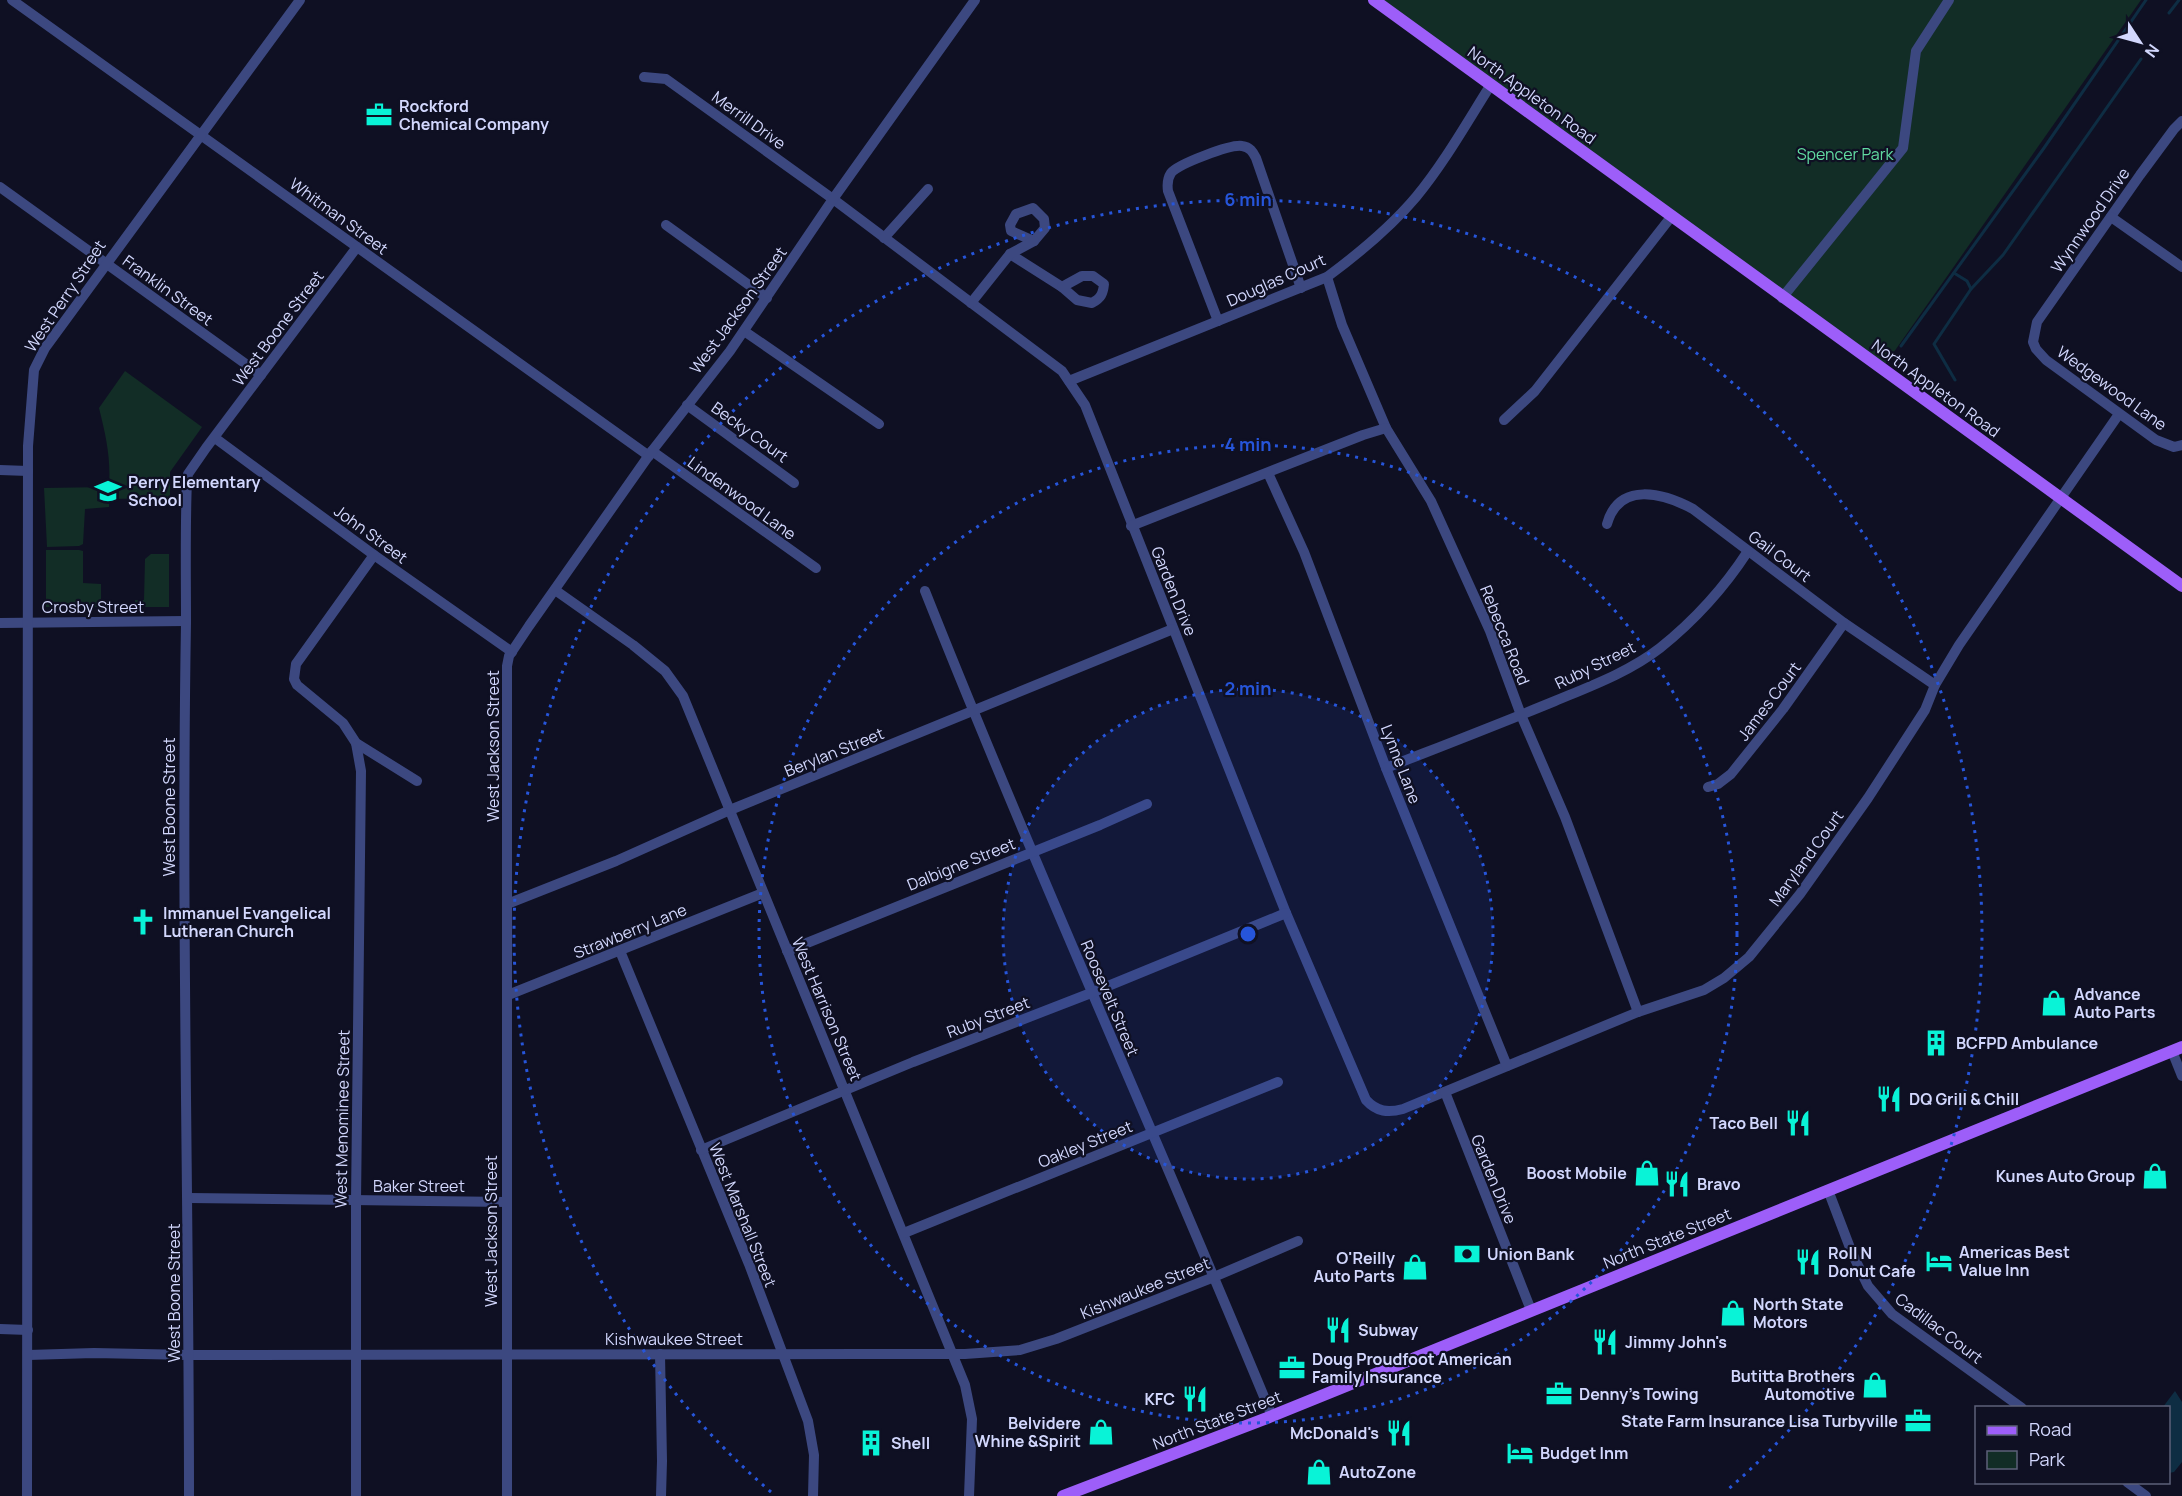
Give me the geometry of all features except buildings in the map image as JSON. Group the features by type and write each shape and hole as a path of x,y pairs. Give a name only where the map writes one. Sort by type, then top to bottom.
{"main road":[{"name":"North Appleton Road","path":"1374,0 2182,586"},
{"name":"North State Street","path":"1063,1496 1081,1493 2177,1049"}],"street":[{"name":"Whitman Street","path":"12,0 650,454"},
{"name":"West Perry Street","path":"27,1496 28,471 30,403 34,370 39,359 105,263 300,0"},
{"name":"West Jackson Street","path":"507,1496 507,666 512,652 650,454 744,331 833,199 975,0"},
{"path":"1782,298 1903,148 1916,51 1949,0"},
{"name":"Merrill Drive","path":"644,77 666,79 833,199"},
{"name":"Douglas Court","path":"1070,381 1327,277 1361,252 1415,198 1443,161 1490,86"},
{"name":"Wynnwood Drive","path":"2033,342 2037,322 2153,156 2182,121"},
{"path":"1218,321 1168,191 1167,183 1170,174 1175,170 1203,157 1235,146 1243,146 1252,151 1268,189 1301,288"},
{"name":"Franklin Street","path":"0,187 261,375"},
{"path":"884,238 928,189"},
{"name":"Garden Drive","path":"833,199 1062,371 1085,405 1286,913 1362,1090"},
{"path":"1504,420 1535,391 1671,217"},
{"path":"2111,217 2182,267"},
{"path":"666,225 767,298"},
{"path":"971,303 1011,254 1034,241"},
{"name":"West Boone Street","path":"189,1496 189,1198 184,804 187,480 191,469 357,247"},
{"path":"1011,254 1062,287"},
{"name":"Rebecca Road","path":"1327,277 1342,325 1386,428 1431,501 1490,631 1521,715 1565,817 1638,1012"},
{"path":"744,331 879,424"},
{"name":"Wedgewood Lane","path":"2033,342 2046,360 2119,414 2163,444 2181,446"},
{"name":"Becky Court","path":"687,405 794,483"},
{"name":"Maryland Court","path":"1362,1090 1366,1100 1373,1108 1379,1111 1392,1111 1445,1092 1638,1012 1704,990 1724,978 1749,957 1800,894 1868,798 1925,710 1935,685 1998,588 2119,414"},
{"path":"1131,526 1386,428"},
{"name":"John Street","path":"215,438 374,555 512,652"},
{"name":"Lindenwood Lane","path":"650,454 816,568"},
{"path":"0,470 28,471"},
{"name":"Lynne Lane","path":"1268,473 1304,552 1386,768 1507,1066"},
{"name":"Gail Court","path":"1607,524 1609,515 1618,503 1629,496 1660,496 1693,509 1844,623 1935,685"},
{"name":"Ruby Street","path":"1386,768 1521,715 1626,670 1658,649 1687,625 1712,600 1748,551"},
{"path":"374,555 296,664 294,679 297,685 343,723 356,743 417,781"},
{"name":"West Harrison Street","path":"555,590 633,645 665,671 683,696 954,1354 971,1404 969,1496"},
{"name":"Roosevelt Street","path":"925,591 973,712 1091,993 1215,1277 1272,1416"},
{"name":"Crosby Street","path":"0,623 186,621"},
{"name":"James Court","path":"1708,787 1718,784 1731,774 1783,709 1844,623"},
{"name":"Berylan Street","path":"507,904 616,861 730,810 1173,629"},
{"name":"West Menominee Street","path":"356,743 361,771 356,1201 356,1496"},
{"name":"Dalbigne Street","path":"787,951 1147,804"},
{"name":"Strawberry Lane","path":"508,995 763,893"},
{"name":"Ruby Street","path":"701,1150 913,1062 1091,993 1286,913"},
{"name":"West Marshall Street","path":"620,951 749,1264 808,1421 814,1455 813,1496"},
{"path":"2177,1049 2182,1077"},
{"name":"Oakley Street","path":"904,1233 1278,1082"},
{"name":"Garden Drive","path":"1445,1092 1531,1310"},
{"name":"Cadillac Court","path":"1828,1190 1852,1253 1868,1286 1892,1314 2021,1406"},
{"name":"Baker Street","path":"189,1198 506,1202"},
{"name":"Kishwaukee Street","path":"28,1355 94,1353 783,1355 954,1354 1020,1350 1056,1339 1215,1277 1298,1241"},
{"path":"0,1329 28,1330"},
{"path":"660,1354 661,1496"},
{"path":"2130,1484 2146,1496"}],"green space":[{"name":"Spencer Park","path":"1371,0 2141,0 1882,369"},
{"path":"125,371 202,427 170,472 170,498 109,499 109,507 85,509 83,544 47,547 44,488 109,487 107,447 99,408"},
{"path":"46,550 83,551 83,583 101,584 101,607 46,607"},
{"path":"151,554 169,554 169,607 135,607 135,600 144,600 145,559"}],"water":[{"path":"2175,1391 2182,1402 2182,1462 2174,1472 2170,1473 2170,1406 2164,1406"}],"waterway":[{"path":"1901,346 2044,148 2146,0"},
{"path":"2169,13 2179,0"},
{"path":"1955,380 1934,344 1971,289 2003,255 2141,59"},
{"path":"1954,273 1967,281 1971,289"}],"place":[{"name":"Rockford Chemical Company","path":"379,115"},
{"name":"Perry Elementary School","path":"108,491"},
{"name":"Immanuel Evangelical Lutheran Church","path":"143,922"},
{"name":"Advance Auto Parts","path":"2054,1003"},
{"name":"BCFPD Ambulance","path":"1936,1043"},
{"name":"DQ Grill & Chill","path":"1889,1099"},
{"name":"Taco Bell","path":"1798,1123"},
{"name":"Boost Mobile","path":"1647,1173"},
{"name":"Kunes Auto Group","path":"2155,1176"},
{"name":"Bravo","path":"1677,1184"},
{"name":"Union Bank","path":"1467,1254"},
{"name":"Americas Best Value Inn","path":"1939,1261"},
{"name":"Roll N Donut Cafe","path":"1808,1262"},
{"name":"O'Reilly Auto Parts","path":"1415,1267"},
{"name":"North State Motors","path":"1733,1313"},
{"name":"Subway","path":"1338,1330"},
{"name":"Jimmy John's","path":"1605,1342"},
{"name":"Doug Proudfoot American Family Insurance","path":"1292,1368"},
{"name":"Butitta Brothers Automotive","path":"1875,1385"},
{"name":"Denny's Towing","path":"1559,1394"},
{"name":"KFC","path":"1195,1399"},
{"name":"State Farm Insurance Lisa Turbyville","path":"1918,1421"},
{"name":"Belvidere Whine &Spirit","path":"1101,1432"},
{"name":"McDonald's","path":"1399,1433"},
{"name":"Shell","path":"871,1443"},
{"name":"Budget Inm","path":"1520,1453"},
{"name":"AutoZone","path":"1319,1472"}]}
